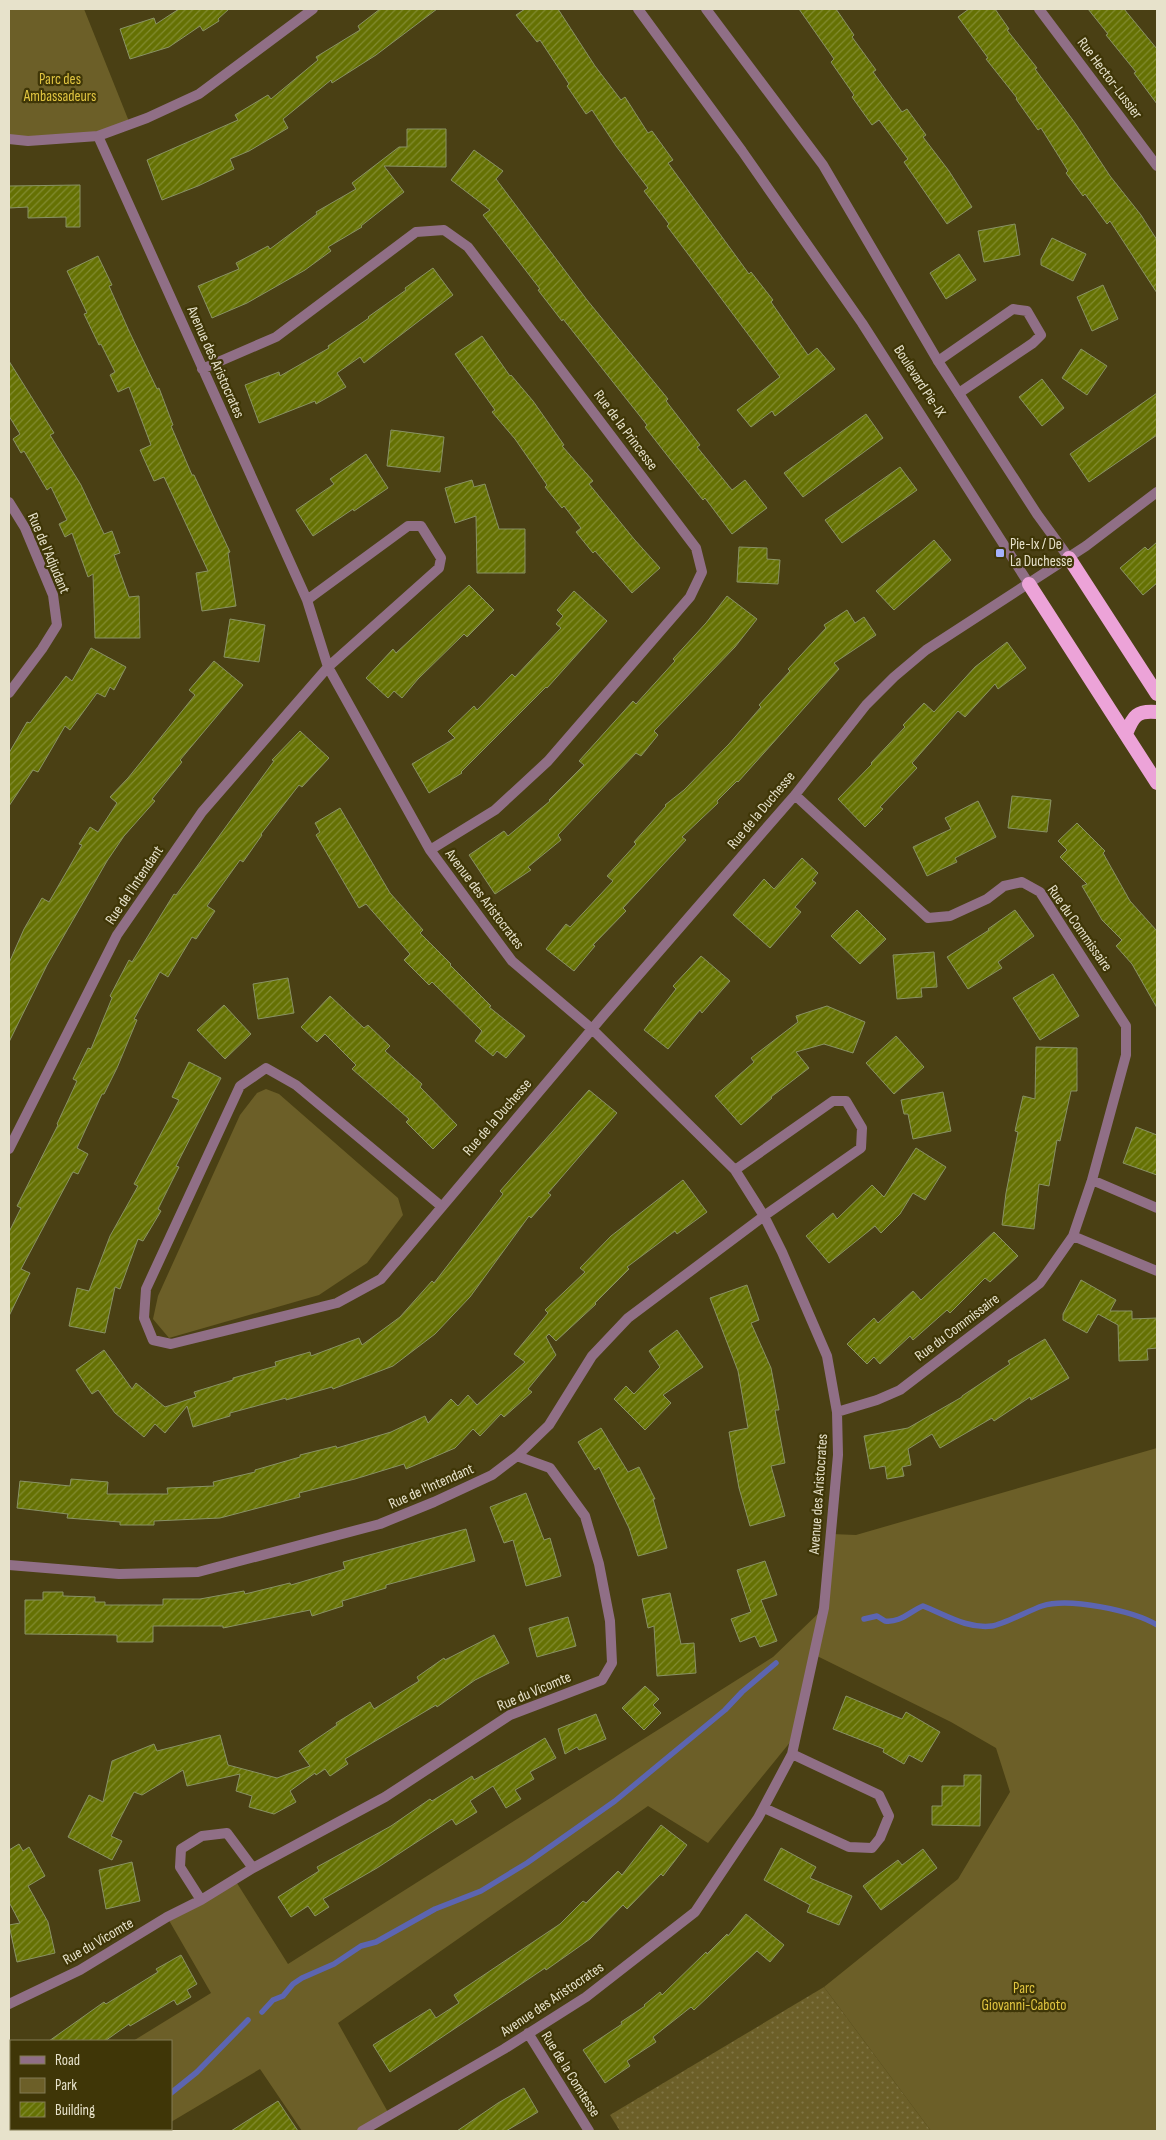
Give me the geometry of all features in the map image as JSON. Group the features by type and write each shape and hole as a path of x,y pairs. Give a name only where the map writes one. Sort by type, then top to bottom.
{"highway":[{"name":"Boulevard Pie-IX","path":"1069,558 1157,694"},
{"name":"Boulevard Pie-IX","path":"1030,584 1157,783"},
{"path":"1126,734 1130,724 1137,715 1144,712 1157,712"}],"street":[{"path":"9,139 28,141 98,136 147,118 199,94 313,9"},
{"name":"Boulevard Pie-IX","path":"638,9 742,151 862,323 1030,584"},
{"name":"Boulevard Pie-IX","path":"706,9 823,165 938,361 1026,498 1069,558"},
{"name":"Rue Hector-Lussier","path":"1038,9 1157,166"},
{"name":"Avenue des Aristocrates","path":"98,136 307,600 328,667 430,850 512,961 592,1029 735,1170 764,1216 782,1252 827,1356 837,1412 838,1455 824,1608 792,1754 764,1808 695,1912 586,1997 362,2131"},
{"name":"Rue de la Princesse","path":"202,369 276,337 416,232 444,230 468,247 696,548 702,572 690,597 548,761 495,810 430,850"},
{"name":"Boulevard Pie-IX","path":"938,361 1014,309 1027,311 1036,324 1041,335 959,393"},
{"name":"Rue de la Duchesse","path":"441,1206 296,1085 266,1068 240,1086 146,1289 144,1318 153,1340 171,1344 337,1303 381,1278 592,1029 795,794 852,721 894,677 942,639 1069,558 1157,492"},
{"name":"Rue de l'Adjudant","path":"9,502 25,528 53,595 57,625 42,649 9,693"},
{"path":"307,600 408,526 421,526 441,558 439,568 328,667"},
{"name":"Rue de l'Intendant","path":"9,1149 117,935 202,812 328,667"},
{"name":"Rue du Commissaire","path":"795,794 928,918 950,916 987,899 1004,886 1022,882 1040,892 1126,1026 1126,1055 1092,1180 1073,1236 1040,1283 900,1390 877,1400 837,1412"},
{"path":"735,1170 833,1101 846,1101 862,1128 860,1148 764,1216"},
{"path":"1092,1180 1157,1208"},
{"name":"Rue de l'Intendant","path":"9,1565 119,1574 198,1572 380,1524 434,1502 492,1475 517,1456 549,1425 592,1356 628,1318 764,1216"},
{"path":"1073,1236 1157,1271"},
{"name":"Rue du Vicomte","path":"9,2004 80,1970 167,1917 201,1900 254,1868 385,1797 510,1715 602,1680 612,1663 610,1621 599,1564 585,1516 550,1468 517,1456"},
{"path":"764,1808 848,1847 872,1848 880,1838 889,1816 879,1795 792,1754"},
{"path":"201,1900 180,1867 181,1849 202,1836 227,1833 254,1868"},
{"name":"Rue de la Comtesse","path":"528,2033 589,2131"}],"green space":[{"name":"Parc des Ambassadeurs","path":"9,9 84,9 130,124 98,136 9,139"},
{"path":"266,1089 279,1094 398,1198 403,1215 367,1263 319,1295 169,1338 153,1319 158,1296 240,1115 257,1093"},
{"name":"Parc Giovanni-Caboto","path":"1157,1448 1157,2131 931,2131 824,1987 958,1879 1010,1792 996,1748 951,1722 815,1655 796,1735 708,1843 648,1806 338,2023 389,2114 362,2131 302,2131 260,2069 172,2121 172,2040 135,2040 211,1993 167,1917 235,1880 288,1964 773,1657 824,1608 831,1534 856,1535"},
{"path":"824,1987 931,2131 620,2131 610,2115"},
{"path":"9,2118 10,2130 158,2130 9,2131"}],"building":[{"path":"179,9 229,9 218,19 219,21 203,31 200,26 169,47 130,59 120,29 154,18 156,24"},
{"path":"380,9 437,9 376,55 332,83 331,80 283,119 288,128 249,151 230,159 234,169 162,200 147,160 238,120 235,115 268,95 271,99 318,60 316,57 360,30 358,26"},
{"path":"525,9 558,9 595,66 621,100 625,97 648,133 652,131 673,160 668,163 749,274 751,272 773,300 771,302 808,355 817,348 835,369 775,416 772,411 751,427 737,410 780,377 667,226 669,224 644,191 648,188 592,110 586,114 540,40 537,42 516,15"},
{"path":"799,9 836,9 854,35 852,37 876,70 873,72 902,112 907,109 926,135 923,137 949,171 972,207 947,224 904,162 908,159 879,120 872,125 852,97 854,95 831,62 834,59"},
{"path":"969,9 995,9 1009,29 1007,30 1037,68 1035,69 1075,123 1110,176 1141,215 1157,240 1157,293 1110,221 1107,224 1085,194 1083,196 1066,173 1068,171 1041,128 1038,130 958,17"},
{"path":"1088,9 1124,9 1157,49 1157,104 1134,73 1136,72"},
{"path":"407,129 446,129 446,167 384,166 404,192 362,227 328,247 331,251 305,270 247,303 212,318 198,286 239,269 236,263 268,246 270,249 317,214 316,212 356,189 352,183 399,147 407,147"},
{"path":"474,150 503,171 496,179 587,300 668,399 666,401 700,445 697,447 732,490 745,480 767,508 732,534 705,498 703,500 670,459 645,427 647,425 538,290 540,289 483,215 490,210 451,180"},
{"path":"80,185 80,227 66,227 66,217 28,218 28,207 9,208 9,186"},
{"path":"1015,224 1020,255 984,262 978,231"},
{"path":"1052,238 1086,254 1073,281 1041,265 1041,259"},
{"path":"959,254 976,280 946,299 930,273"},
{"path":"98,256 112,285 109,286 129,331 157,389 159,388 173,425 171,426 192,475 194,475 230,552 228,553 236,606 202,611 196,573 208,571 164,477 154,481 140,450 151,445 129,387 118,392 110,375 115,372 84,314 87,313 67,271"},
{"path":"433,268 453,295 364,363 360,357 337,373 346,387 316,404 315,401 259,423 245,385 279,372 280,376 329,348 328,346 369,318"},
{"path":"1103,285 1118,319 1092,331 1077,297"},
{"path":"482,336 510,376 533,401 564,445 562,446 593,481 589,484 660,568 632,593 595,551 593,553 576,532 581,528 564,506 562,508 545,487 547,485 515,439 492,412 495,410 455,354"},
{"path":"1081,349 1107,366 1087,395 1062,378"},
{"path":"9,361 54,433 50,435 81,485 104,534 112,531 120,553 114,555 129,597 139,596 140,638 95,638 93,574 88,577 72,533 65,537 59,524 67,520 51,487 47,490 24,451 21,453 13,439 20,434 9,416"},
{"path":"1042,379 1064,408 1042,426 1019,397"},
{"path":"1157,393 1157,435 1089,482 1070,454"},
{"path":"866,414 883,438 803,497 784,473"},
{"path":"391,430 444,437 440,472 387,466"},
{"path":"366,454 388,488 313,536 296,510 334,484 330,479"},
{"path":"900,467 917,490 842,543 825,520"},
{"path":"472,480 474,487 485,484 499,529 525,529 525,573 477,573 476,516 455,523 445,488"},
{"path":"934,540 951,560 894,610 876,591"},
{"path":"1157,542 1157,583 1143,595 1120,568 1145,547 1148,550"},
{"path":"739,547 767,548 767,559 780,560 778,584 737,582"},
{"path":"469,585 494,610 467,637 464,634 418,679 402,698 394,691 388,698 366,678 393,649 396,653"},
{"path":"574,591 607,621 547,688 462,773 429,793 412,764 455,738 448,731 474,706 477,710 512,674 515,677 561,628 556,624 563,616 557,610"},
{"path":"727,596 757,619 735,647 654,731 658,735 641,756 636,753 558,835 561,840 528,867 531,870 495,894 469,855 504,831 508,836 550,801 584,765 579,761 633,701 636,704 675,661 673,659 706,623"},
{"path":"847,610 855,623 864,617 876,635 834,663 839,669 738,782 682,837 686,840 623,908 626,911 593,945 595,946 574,971 546,949 566,924 570,927 613,881 607,876 636,844 634,842 665,805 684,790 729,744 761,707 759,705 790,671 788,669 826,628 824,625"},
{"path":"230,619 265,625 259,662 224,657"},
{"path":"1007,642 1026,668 998,689 995,684 965,717 958,711 912,763 917,768 880,807 883,809 865,827 838,799 872,764 905,727 903,725 924,703 934,712 975,667"},
{"path":"91,648 126,667 114,690 110,687 105,697 97,693 70,730 65,726 38,772 33,770 9,806 9,753 27,722 30,723 66,676 72,681"},
{"path":"214,661 243,685 180,760 182,762 152,799 155,801 124,836 107,861 47,965 9,1042 9,963 24,929 42,898 49,902 82,845 79,844 90,827 98,832 117,803 110,797 128,778 195,695 189,690"},
{"path":"300,731 329,758 302,787 299,785 261,834 243,862 240,860 207,906 215,911 196,939 192,937 168,977 160,972 134,1019 137,1020 117,1068 104,1094 102,1094 77,1148 88,1154 78,1174 73,1172 21,1269 30,1273 9,1316 9,1232 21,1208 17,1206 58,1125 77,1081 73,1079 88,1048 91,1049 112,998 110,996 129,960 132,962 174,894 176,895 274,761 272,760"},
{"path":"1012,796 1051,800 1047,832 1008,828"},
{"path":"978,801 996,837 955,858 957,862 927,876 913,847 951,829 945,818"},
{"path":"340,808 390,893 423,930 420,933 491,1006 489,1007 525,1036 506,1058 497,1051 493,1056 475,1041 482,1031 432,982 429,985 404,960 410,954 366,904 359,908 316,835 320,832 315,823"},
{"path":"1077,823 1105,851 1103,853 1130,901 1157,931 1157,1008 1132,964 1116,946 1122,940 1102,920 1082,886 1087,884 1060,857 1067,850 1058,841"},
{"path":"802,858 818,873 812,880 816,883 795,907 801,912 770,948 733,915 764,879 774,889"},
{"path":"857,910 886,939 860,964 831,936"},
{"path":"1015,910 1034,936 998,962 1002,968 968,989 947,957 989,930"},
{"path":"934,952 937,987 921,988 922,997 897,999 893,955"},
{"path":"701,956 730,981 702,1013 700,1010 668,1049 644,1030 676,989 673,986"},
{"path":"1053,974 1079,1016 1040,1040 1013,998"},
{"path":"288,978 294,1013 258,1019 253,984"},
{"path":"330,996 364,1028 368,1025 390,1046 385,1051 422,1084 420,1087 457,1125 433,1149 406,1122 409,1119 352,1069 356,1065 325,1034 317,1042 301,1027"},
{"path":"224,1005 251,1034 225,1059 197,1030"},
{"path":"827,1006 865,1022 853,1053 824,1044 796,1052 809,1068 771,1097 741,1125 715,1096 754,1062 751,1058 798,1022 796,1016"},
{"path":"896,1036 924,1067 894,1094 866,1063"},
{"path":"1036,1047 1077,1048 1077,1091 1071,1091 1060,1141 1057,1140 1049,1186 1039,1184 1034,1229 1002,1225 1018,1132 1015,1131 1023,1096 1035,1099"},
{"path":"189,1062 221,1078 176,1166 179,1167 158,1209 161,1211 143,1241 138,1239 120,1289 115,1287 105,1333 69,1326 77,1288 89,1291 110,1236 138,1186 134,1184 179,1100 172,1097"},
{"path":"589,1090 617,1113 548,1193 551,1195 531,1218 529,1216 470,1297 435,1334 393,1366 333,1389 332,1387 230,1413 230,1416 193,1427 187,1406 165,1433 155,1424 144,1437 115,1413 98,1390 92,1394 76,1370 104,1350 132,1389 136,1383 165,1407 196,1397 194,1392 233,1380 233,1378 276,1366 275,1362 310,1352 311,1356 359,1338 362,1345 400,1317 432,1281 434,1283 503,1194 500,1191"},
{"path":"943,1092 951,1131 913,1139 908,1114 904,1114 901,1100"},
{"path":"1136,1127 1157,1135 1157,1175 1123,1163"},
{"path":"916,1148 946,1167 925,1200 913,1193 900,1214 881,1233 875,1226 829,1263 806,1236 833,1213 837,1219 872,1185 884,1197"},
{"path":"683,1180 707,1212 677,1234 675,1231 627,1267 629,1269 596,1304 556,1341 549,1334 546,1337 556,1355 528,1389 532,1392 504,1417 501,1414 480,1436 473,1429 455,1448 406,1469 404,1464 299,1493 300,1497 220,1518 154,1521 154,1525 120,1525 120,1522 67,1518 68,1514 17,1508 20,1481 70,1486 71,1479 108,1482 107,1494 168,1494 167,1488 214,1486 213,1482 255,1472 255,1470 300,1457 300,1455 336,1446 337,1448 391,1432 425,1416 428,1423 451,1399 458,1406 468,1395 477,1405 525,1362 514,1354 548,1313 545,1310 585,1272 580,1268 611,1236"},
{"path":"994,1232 1018,1256 990,1282 985,1278 950,1313 947,1310 913,1340 910,1336 880,1364 874,1357 867,1364 847,1344 874,1318 878,1323 913,1291 921,1300"},
{"path":"1081,1280 1116,1300 1110,1311 1132,1311 1132,1319 1157,1318 1157,1348 1147,1349 1148,1360 1119,1361 1118,1325 1098,1314 1087,1333 1063,1320 1063,1314"},
{"path":"747,1285 759,1320 751,1323 771,1368 779,1410 775,1410 785,1463 771,1466 785,1516 750,1526 739,1488 729,1432 748,1428 738,1371 710,1298"},
{"path":"677,1330 703,1367 663,1395 671,1403 645,1430 614,1399 626,1386 634,1394 660,1367 649,1351"},
{"path":"1045,1339 1069,1378 1031,1400 1030,1397 994,1421 992,1418 940,1448 932,1434 908,1449 911,1465 902,1467 904,1476 887,1479 885,1466 870,1469 864,1436 908,1428 962,1397 1010,1364 1008,1361"},
{"path":"601,1428 628,1472 639,1467 655,1499 653,1499 667,1548 638,1556 629,1528 599,1467 595,1470 578,1442"},
{"path":"526,1493 544,1540 550,1538 561,1576 526,1586 513,1540 504,1543 490,1507"},
{"path":"466,1529 475,1561 386,1585 386,1588 342,1601 343,1606 312,1616 310,1610 223,1628 223,1626 153,1626 153,1642 117,1642 117,1635 25,1634 25,1600 43,1600 43,1592 63,1592 63,1596 95,1597 95,1602 105,1602 105,1605 163,1605 163,1599 200,1599 244,1591 245,1594 290,1583 291,1585 345,1569 343,1562"},
{"path":"765,1561 777,1595 761,1600 777,1641 760,1647 755,1636 740,1642 731,1619 751,1612 737,1570"},
{"path":"670,1593 681,1644 694,1643 696,1673 657,1676 654,1626 648,1628 642,1599"},
{"path":"568,1617 576,1646 537,1657 529,1628"},
{"path":"494,1635 509,1663 475,1680 437,1707 436,1705 345,1759 348,1764 330,1776 325,1769 316,1775 315,1773 290,1791 296,1802 274,1814 249,1807 252,1796 236,1791 240,1774 187,1786 183,1770 142,1795 134,1792 111,1836 122,1841 112,1860 68,1837 89,1795 103,1802 112,1761 154,1744 157,1751 220,1735 228,1765 277,1778 310,1766 299,1751 337,1725 336,1723 370,1702 374,1709 419,1681 417,1677 444,1658 445,1660"},
{"path":"645,1686 659,1699 653,1705 661,1713 644,1730 622,1708"},
{"path":"846,1696 902,1719 906,1712 940,1732 922,1762 909,1755 904,1764 883,1752 884,1749 833,1729"},
{"path":"596,1714 606,1739 579,1750 577,1747 565,1754 558,1729"},
{"path":"545,1738 556,1758 530,1772 534,1779 515,1790 521,1799 506,1808 493,1786 470,1801 477,1812 456,1825 452,1819 377,1868 323,1899 329,1907 315,1916 308,1906 291,1917 278,1897 319,1871 317,1867 391,1826 430,1799 432,1801 472,1776 474,1780"},
{"path":"964,1775 981,1775 980,1826 932,1825 932,1806 942,1806 942,1786 964,1786"},
{"path":"661,1825 687,1845 663,1876 661,1874 627,1909 623,1905 590,1939 390,2072 373,2045 430,2009 436,2018 459,2003 454,1995 560,1924 583,1901 586,1903 618,1871 622,1875"},
{"path":"19,1844 23,1851 29,1847 45,1876 28,1886 48,1922 55,1953 17,1962 9,1925 20,1923 9,1902 9,1850"},
{"path":"781,1848 816,1867 810,1878 852,1896 839,1925 807,1912 810,1905 764,1880"},
{"path":"923,1849 937,1868 881,1910 863,1886 898,1860 902,1865"},
{"path":"132,1862 140,1901 106,1909 99,1870"},
{"path":"746,1914 784,1945 770,1962 757,1951 694,2010 691,2007 653,2037 656,2042 627,2061 630,2066 605,2083 583,2050 622,2024 621,2022 645,2006 660,1992 662,1995 706,1952 707,1954 727,1934 728,1936"},
{"path":"181,1955 197,1984 187,1990 191,1997 177,2005 174,2000 130,2026 129,2024 106,2040 50,2040 104,2002 106,2004 158,1972 156,1969"},
{"path":"524,2088 538,2112 506,2131 457,2131 498,2103"},
{"path":"278,2101 298,2131 231,2131"}],"waterway":[{"path":"864,1619 877,1616 885,1621 895,1620 923,1606 965,1623 992,1626 1042,1606 1068,1603 1118,1610 1157,1625"},
{"path":"262,2012 273,2000 283,1996 293,1984 302,1978 334,1964 361,1946 376,1942 435,1909 481,1891 527,1863 615,1801 725,1710 742,1692 776,1663"},
{"path":"172,2092 197,2072 248,2020"}],"place":[{"name":"Pie-Ix / De La Duchesse","path":"1000,553"}]}
